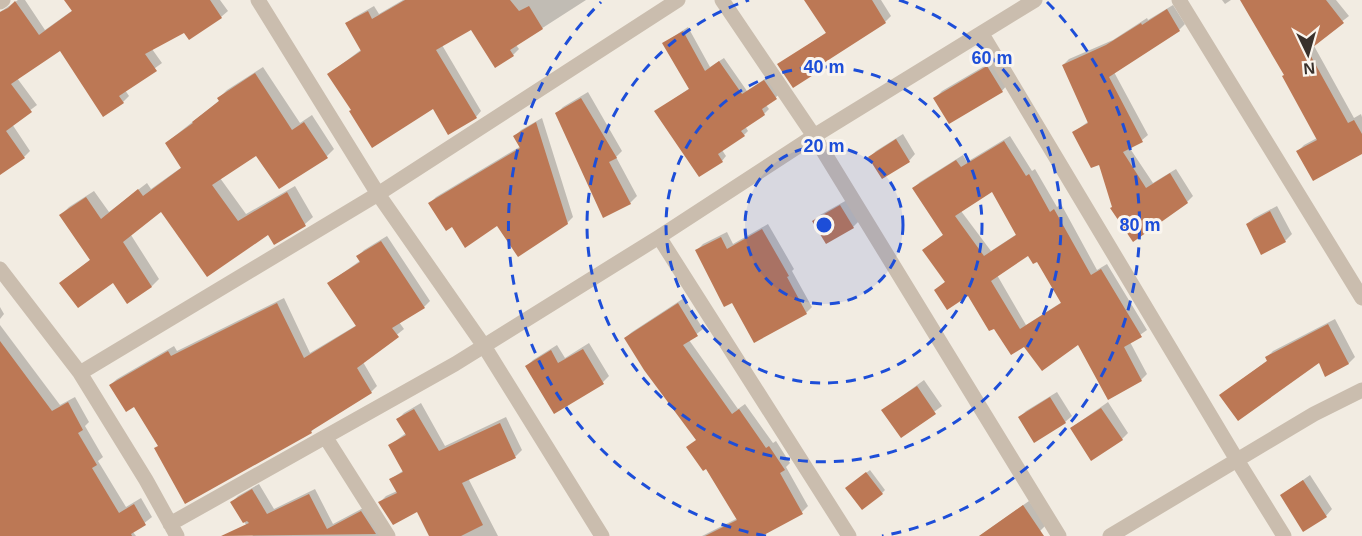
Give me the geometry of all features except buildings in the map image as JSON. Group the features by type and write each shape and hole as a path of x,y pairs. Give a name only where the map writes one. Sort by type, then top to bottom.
{"street":[{"path":"258,0 378,194 484,346 602,536"},
{"path":"80,373 378,194 678,0"},
{"path":"722,0 814,136 1059,536"},
{"path":"0,268 80,373 146,480 173,530 484,346 659,237 814,136 1035,0"},
{"path":"1179,0 1362,298"},
{"path":"982,34 1284,536"},
{"path":"659,237 849,536"},
{"path":"1110,536 1314,414 1362,390"},
{"path":"326,438 388,536"}]}
